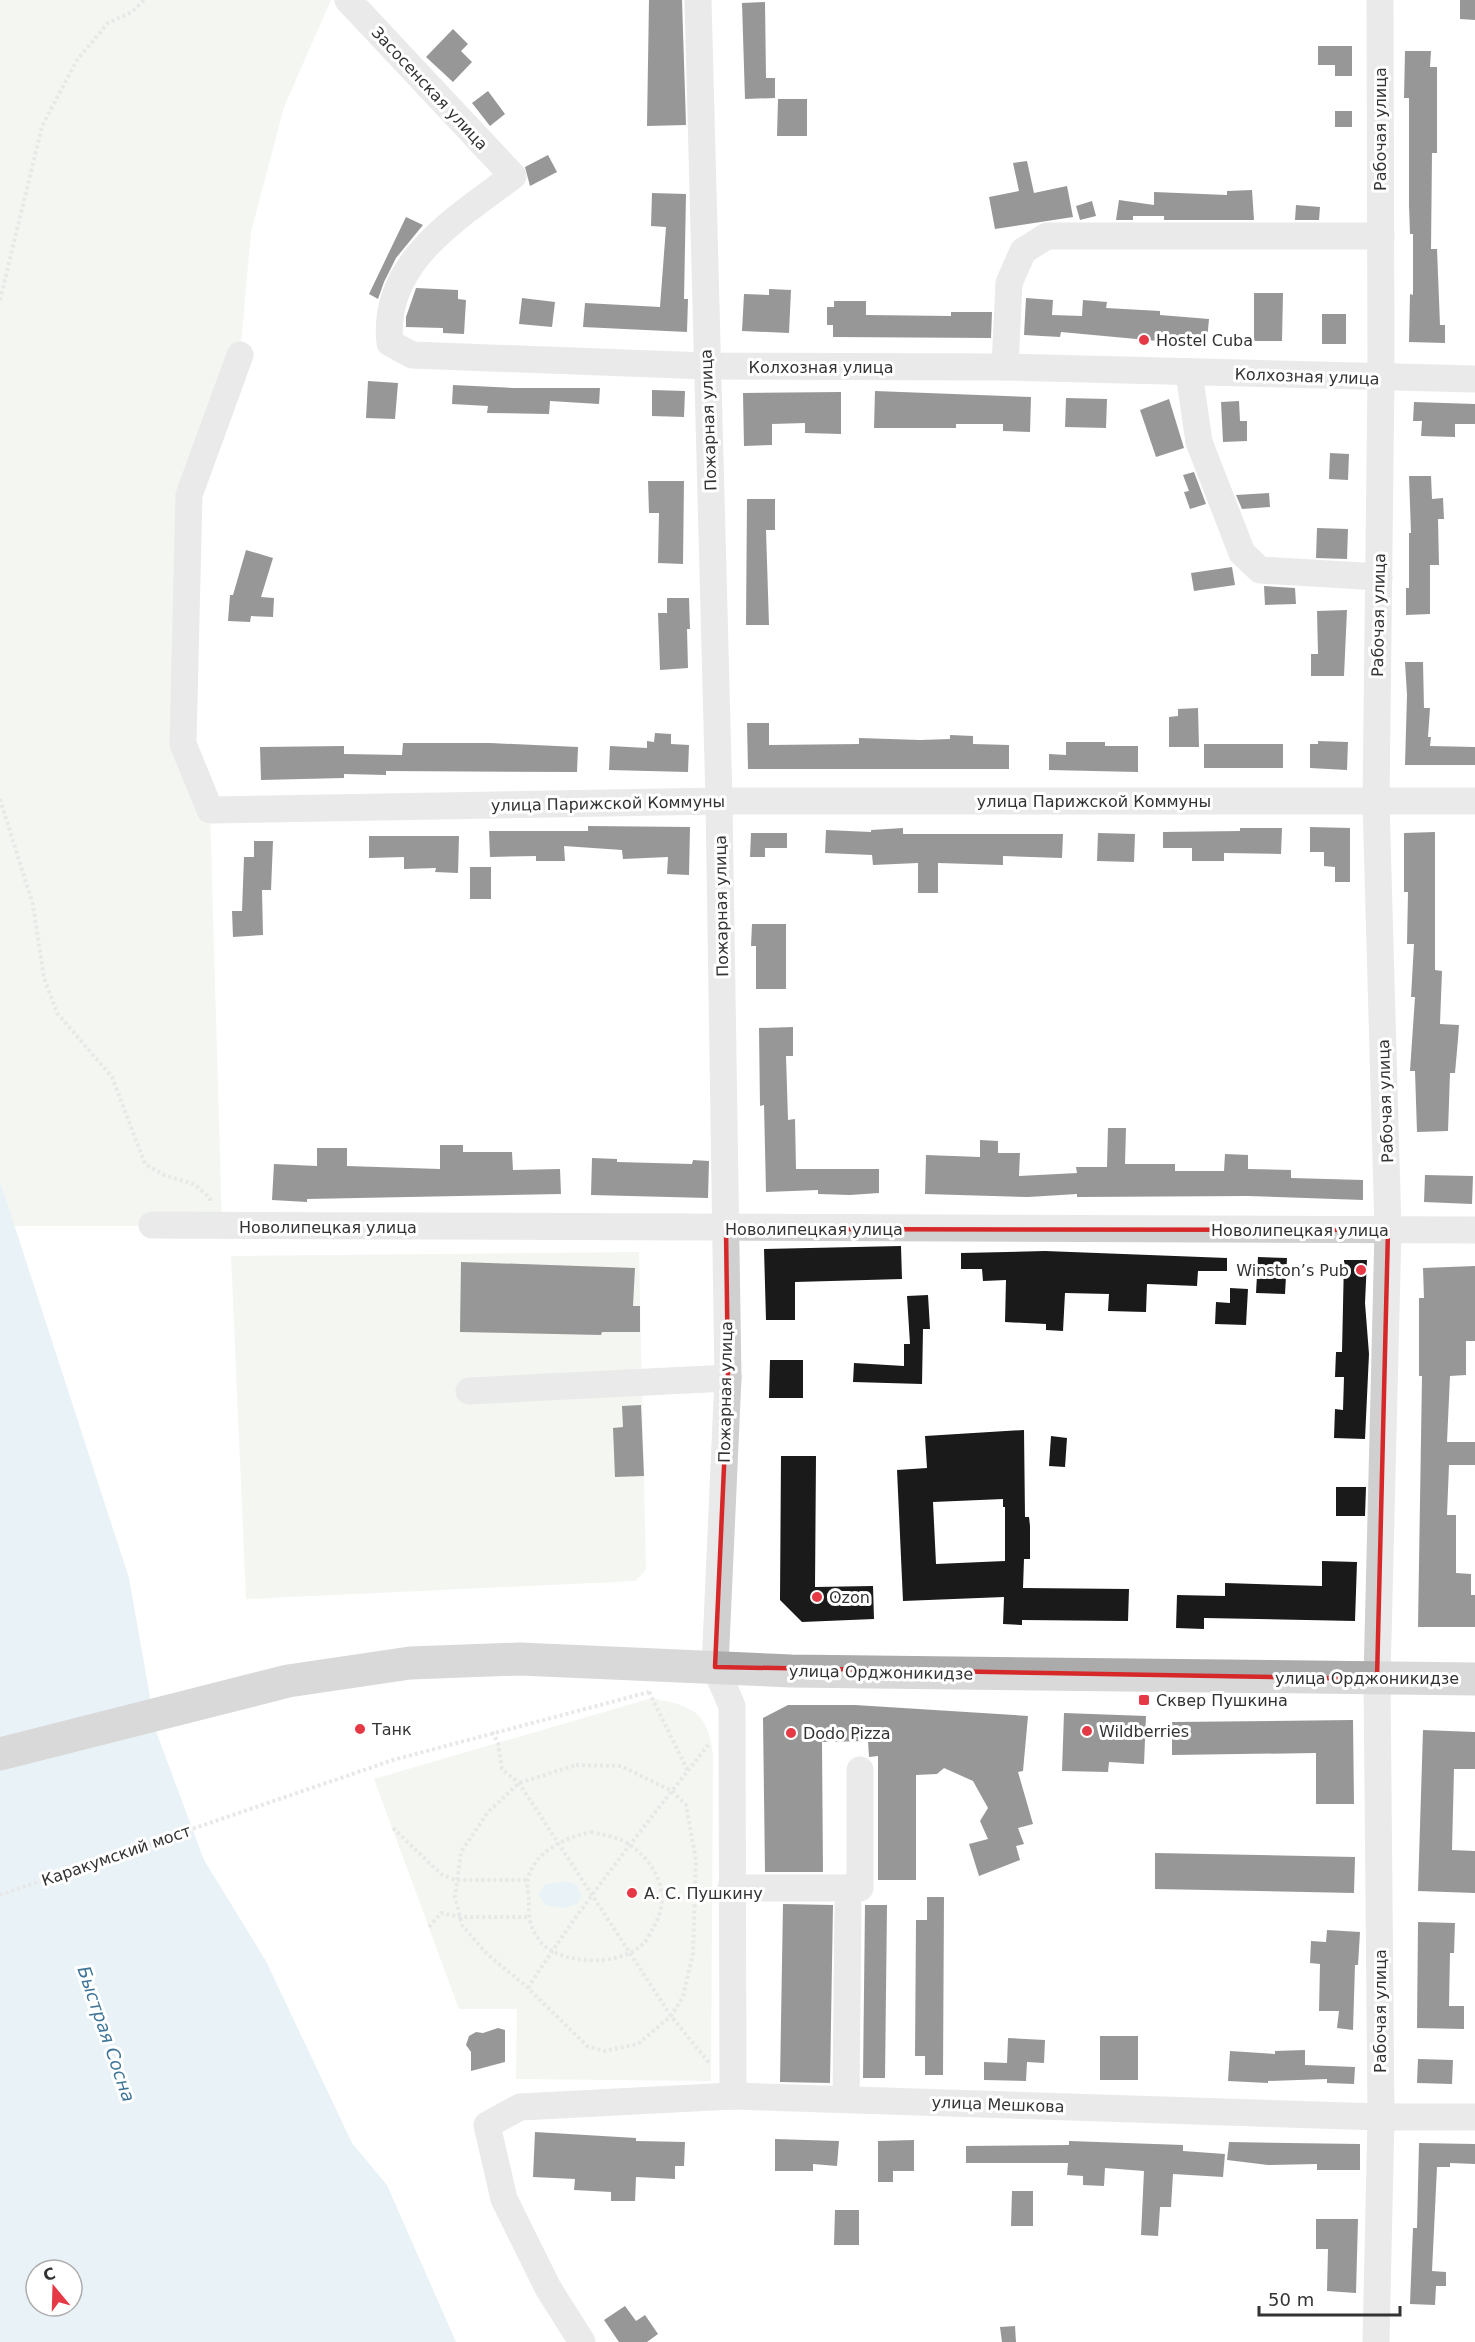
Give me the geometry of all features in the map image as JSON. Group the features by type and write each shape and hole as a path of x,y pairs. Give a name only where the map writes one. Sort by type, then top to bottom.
{"main road":[{"name":"улица Орджоникидзе","path":"0,1754 288,1681 410,1663 509,1659 791,1671 1475,1679"}],"street":[{"name":"Засосенская улица","path":"348,0 513,176"},
{"name":"Пожарная улица","path":"698,0 719,801 728,1378 715,1667"},
{"name":"Рабочая улица","path":"1376,2342 1381,2117 1377,1679 1388,1230 1376,802 1381,378 1380,0"},
{"name":"Колхозная улица","path":"513,176 434,236 400,280 388,325 390,343 412,355 706,366 1005,367 1475,379"},
{"path":"1005,367 1009,283 1023,251 1047,236 1381,236"},
{"name":"улица Парижской Коммуны","path":"240,355 189,495 183,744 210,810 719,801 1475,801"},
{"path":"1189,373 1199,442 1242,553 1260,570 1379,577"},
{"name":"Новолипецкая улица","path":"152,1225 726,1229 1475,1230"},
{"path":"469,1391 728,1378"},
{"path":"715,1667 732,1706 733,2096"},
{"path":"731,1888 860,1888 860,1770"},
{"path":"846,2099 848,1906"},
{"name":"улица Мешкова","path":"574,2335 504,2199 486,2125 520,2107 733,2096 1381,2117 1475,2117"}],"path":[{"path":"0,300 42,126 77,60 108,23 132,12 144,0"},
{"path":"0,799 33,905 44,978 57,1013 112,1077 145,1164 164,1175 194,1184 210,1197 212,1226"},
{"name":"Каракумский мост","path":"0,1895 393,1760 657,1690"},
{"path":"649,1692 688,1771"},
{"path":"492,1732 498,1743 502,1769 519,1783 671,2016 712,2066"},
{"path":"528,1988 551,1951 592,1895 711,1741"},
{"path":"576,1765 621,1766 672,1791 686,1805 696,1860 692,1965 683,1997 671,2016 638,2044 604,2051 587,2046 528,1988 487,1954 462,1925 455,1897 455,1880 460,1852 488,1812 519,1783 576,1765"},
{"path":"393,1828 441,1874 455,1880 528,1880"},
{"path":"591,1832 630,1844 645,1858 659,1878 664,1904 644,1944 614,1960 591,1960 551,1951 538,1940 528,1917 528,1880 537,1858 558,1844 570,1837 591,1832"},
{"path":"429,1927 441,1913 460,1917 528,1917"}],"highlighted area":[{"path":"726,1229 1388,1230 1377,1679 715,1667 728,1378"}],"shaded area":[{"path":"0,0 331,0 284,107 251,232 240,355 189,495 183,744 210,810 222,1226 14,1226 0,1181"},
{"path":"639,1252 646,1570 635,1581 246,1599 231,1256"},
{"path":"652,1698 678,1704 696,1713 707,1729 711,1740 713,1755 711,2081 516,2079 517,2009 459,2009 374,1779"}],"water":[{"name":"Быстрая Сосна","path":"0,1181 129,1578 156,1731 204,1860 266,1961 352,2143 387,2185 456,2342 0,2342"},
{"path":"565,1881 577,1885 582,1895 577,1904 563,1908 545,1905 539,1895 544,1885"}],"building":[{"path":"649,0 682,0 686,125 647,126"},
{"path":"1460,0 1475,0 1475,20 1460,19"},
{"path":"765,2 766,78 775,78 775,98 745,99 742,3"},
{"path":"453,29 468,44 461,51 472,62 453,82 426,57"},
{"path":"1318,46 1352,46 1352,76 1335,76 1335,65 1318,65"},
{"path":"1405,51 1431,51 1430,67 1437,67 1437,153 1432,153 1431,249 1437,249 1440,325 1445,325 1445,343 1409,342 1410,294 1413,295 1413,234 1410,234 1409,205 1409,98 1404,98"},
{"path":"488,91 505,114 490,126 472,103"},
{"path":"778,99 807,99 807,136 777,136"},
{"path":"1335,111 1352,111 1352,127 1335,127"},
{"path":"548,155 557,172 530,186 525,167"},
{"path":"1027,161 1034,193 1067,186 1073,217 995,229 989,197 1019,191 1013,163"},
{"path":"1252,190 1254,220 1164,220 1164,216 1133,216 1133,220 1116,220 1119,200 1154,205 1154,192 1227,195 1227,191"},
{"path":"652,193 686,194 684,299 688,299 687,332 583,327 585,303 660,307 666,227 651,226"},
{"path":"1092,201 1096,216 1080,220 1076,206"},
{"path":"1296,205 1320,207 1319,220 1295,220"},
{"path":"406,217 423,225 396,258 378,299 369,294"},
{"path":"416,288 458,290 458,299 466,300 464,334 443,333 443,328 406,327 406,317"},
{"path":"769,289 791,290 789,333 742,331 744,294 769,295"},
{"path":"1254,293 1283,293 1282,341 1254,341"},
{"path":"522,298 555,302 552,327 519,324"},
{"path":"1026,298 1053,300 1052,315 1082,316 1083,300 1107,302 1106,308 1160,311 1160,315 1209,319 1207,341 1159,337 1158,341 1061,332 1060,337 1024,335"},
{"path":"834,301 866,301 866,315 951,316 951,312 992,312 991,338 833,337 833,325 827,325 827,307 834,307"},
{"path":"1322,314 1346,314 1346,344 1322,344"},
{"path":"368,381 398,383 395,419 366,418"},
{"path":"453,385 600,388 599,404 550,401 549,414 487,413 488,406 452,404"},
{"path":"652,390 685,391 684,417 652,416"},
{"path":"875,391 1031,397 1030,432 1003,431 1003,424 956,424 956,428 874,428"},
{"path":"841,392 841,434 805,433 805,423 772,424 772,445 744,446 743,393"},
{"path":"1066,398 1107,399 1106,428 1065,427"},
{"path":"1169,399 1184,448 1156,457 1140,410"},
{"path":"1239,401 1240,421 1247,421 1247,441 1223,442 1221,402"},
{"path":"1414,402 1475,404 1475,424 1455,424 1455,437 1421,436 1422,421 1413,421"},
{"path":"1330,453 1349,454 1348,480 1329,479"},
{"path":"1194,472 1206,504 1190,509 1184,492 1189,491 1183,475"},
{"path":"1409,476 1431,476 1432,499 1443,498 1444,519 1438,519 1439,565 1430,565 1430,614 1406,615 1406,588 1409,588 1409,533 1411,533"},
{"path":"648,481 684,481 683,564 658,563 659,513 649,513"},
{"path":"1269,493 1270,507 1242,509 1236,495"},
{"path":"747,499 775,499 775,530 766,530 769,625 746,625"},
{"path":"1317,528 1348,529 1347,559 1316,558"},
{"path":"246,550 273,558 261,597 274,598 273,617 251,616 250,622 228,621 230,595 233,595"},
{"path":"1232,567 1235,585 1194,591 1191,573"},
{"path":"1264,586 1295,588 1296,604 1265,605"},
{"path":"667,598 689,598 688,668 660,670 658,613 667,613"},
{"path":"1347,610 1344,676 1311,676 1311,654 1318,654 1317,611"},
{"path":"1405,662 1423,662 1424,708 1430,708 1428,737 1431,737 1430,746 1475,747 1475,765 1405,765 1407,695"},
{"path":"1198,708 1199,747 1169,747 1169,717 1178,716 1178,709"},
{"path":"747,723 769,723 769,745 859,744 859,738 920,740 950,739 950,735 973,736 973,744 1009,745 1009,769 748,769"},
{"path":"655,733 671,734 671,744 689,745 688,772 609,770 610,746 647,748 647,741 654,742"},
{"path":"1318,741 1348,742 1347,770 1310,768 1310,744 1318,744"},
{"path":"1066,742 1105,742 1105,746 1138,746 1138,772 1049,770 1049,754 1066,755"},
{"path":"403,743 490,743 578,747 577,772 386,771 386,775 344,774 344,778 261,780 260,747 344,746 344,754 402,755"},
{"path":"1204,744 1283,744 1283,768 1204,768"},
{"path":"588,826 690,827 689,875 667,874 668,857 623,859 622,850 564,846 565,861 536,861 536,856 490,857 489,831 588,831"},
{"path":"1310,827 1350,828 1350,882 1335,882 1335,867 1324,866 1324,852 1310,852"},
{"path":"903,828 903,834 1063,834 1062,858 1003,856 1003,865 938,863 938,893 918,893 918,863 873,865 872,855 825,853 826,830 871,832 871,830"},
{"path":"1240,828 1282,828 1281,854 1224,853 1224,861 1192,861 1192,848 1163,848 1163,832 1240,831"},
{"path":"1435,832 1435,970 1442,971 1440,1024 1459,1025 1455,1073 1450,1073 1448,1131 1417,1132 1415,1071 1410,1071 1415,997 1411,997 1414,944 1407,944 1408,892 1404,892 1404,833"},
{"path":"751,833 787,833 787,848 765,848 765,857 750,857"},
{"path":"1098,833 1135,834 1134,862 1097,861"},
{"path":"369,836 459,836 458,873 435,872 436,868 404,869 404,857 369,858"},
{"path":"254,841 273,841 271,890 262,890 263,935 233,937 232,911 242,911 244,857 254,857"},
{"path":"470,867 491,867 491,899 470,899"},
{"path":"752,924 786,924 786,989 756,989 756,946 751,946"},
{"path":"793,1027 793,1056 786,1056 788,1120 795,1119 796,1169 879,1169 879,1193 818,1194 818,1190 766,1192 764,1105 760,1106 759,1028"},
{"path":"1108,1128 1126,1128 1125,1164 1175,1164 1175,1171 1224,1171 1225,1154 1248,1155 1248,1169 1291,1170 1291,1178 1363,1180 1363,1200 1247,1196 1077,1197 1077,1194 1028,1197 925,1194 926,1155 980,1157 980,1140 998,1141 998,1153 1020,1153 1019,1176 1077,1173 1076,1167 1107,1167"},
{"path":"440,1145 463,1145 463,1152 512,1152 513,1170 560,1169 561,1194 307,1199 307,1202 272,1200 274,1164 317,1166 317,1148 347,1148 347,1166 440,1169"},
{"path":"592,1158 617,1159 617,1162 692,1164 693,1160 709,1161 708,1198 591,1195"},
{"path":"1425,1175 1473,1176 1472,1204 1424,1202"},
{"path":"901,1246 902,1279 795,1282 795,1320 766,1320 764,1249"},
{"path":"1045,1251 1227,1258 1227,1271 1198,1271 1197,1286 1147,1284 1146,1312 1108,1311 1109,1294 1065,1293 1063,1331 1046,1330 1046,1324 1005,1322 1006,1280 983,1281 982,1269 961,1269 961,1253"},
{"path":"1258,1257 1287,1258 1285,1294 1256,1293"},
{"path":"1344,1260 1367,1260 1365,1303 1369,1354 1365,1439 1334,1438 1335,1409 1343,1410 1344,1377 1335,1377 1336,1352 1342,1352"},
{"path":"461,1262 635,1268 633,1306 640,1306 640,1332 602,1332 601,1335 460,1332"},
{"path":"1475,1266 1475,1341 1466,1341 1466,1375 1450,1376 1447,1442 1475,1442 1475,1465 1449,1465 1447,1515 1456,1515 1456,1573 1471,1574 1471,1595 1475,1595 1475,1627 1418,1627 1422,1376 1419,1376 1419,1298 1424,1298 1423,1268"},
{"path":"1230,1288 1248,1289 1246,1325 1215,1324 1216,1302 1230,1303"},
{"path":"928,1295 930,1329 923,1329 922,1384 853,1382 854,1363 904,1366 904,1344 910,1344 907,1296"},
{"path":"770,1360 803,1360 803,1398 769,1398"},
{"path":"641,1405 644,1476 615,1477 613,1428 623,1427 622,1406"},
{"path":"1024,1430 1025,1517 1029,1517 1030,1559 1024,1559 1023,1588 1129,1589 1128,1621 1022,1620 1022,1625 1003,1624 1004,1597 903,1601 897,1470 927,1468 925,1436","holes":["1003,1499 1003,1507 1005,1507 1005,1561 936,1564 933,1502"]},
{"path":"1051,1436 1067,1438 1065,1467 1049,1466"},
{"path":"781,1456 816,1456 815,1587 873,1586 874,1619 802,1622 780,1600"},
{"path":"1336,1487 1366,1487 1365,1516 1336,1516"},
{"path":"1322,1561 1357,1562 1355,1621 1204,1618 1204,1629 1176,1628 1177,1595 1225,1596 1225,1583 1322,1586"},
{"path":"788,1705 855,1705 1028,1716 1023,1771 1018,1772 1033,1824 1018,1828 1024,1844 1016,1846 1020,1860 979,1876 969,1844 988,1839 980,1821 988,1808 973,1781 944,1768 937,1774 916,1775 916,1880 878,1880 878,1756 869,1757 868,1741 822,1742 823,1872 765,1872 763,1718"},
{"path":"1064,1713 1146,1716 1144,1764 1109,1762 1108,1772 1062,1771"},
{"path":"1353,1720 1354,1804 1316,1804 1316,1753 1172,1755 1172,1722"},
{"path":"1423,1730 1475,1732 1475,1769 1454,1769 1452,1850 1475,1851 1475,1893 1418,1891"},
{"path":"1155,1853 1355,1857 1354,1893 1155,1889"},
{"path":"927,1897 944,1897 943,2075 925,2075 925,2056 915,2056 916,1920 927,1920"},
{"path":"783,1904 833,1905 830,2083 780,2082"},
{"path":"865,1905 887,1905 885,2078 863,2078"},
{"path":"1418,1922 1455,1923 1454,1953 1450,1953 1449,2006 1464,2006 1464,2029 1417,2028"},
{"path":"1327,1930 1360,1932 1358,1965 1355,1965 1353,2030 1337,2028 1339,2011 1319,2011 1320,1964 1310,1963 1311,1941 1326,1942"},
{"path":"498,2028 505,2030 505,2062 471,2071 471,2052 466,2045 469,2036 476,2032 483,2033"},
{"path":"1100,2036 1138,2036 1138,2080 1100,2080"},
{"path":"1008,2038 1045,2040 1044,2063 1027,2062 1026,2081 984,2080 984,2062 1007,2063"},
{"path":"1305,2050 1305,2065 1355,2067 1354,2084 1327,2083 1327,2079 1268,2081 1268,2083 1228,2081 1230,2051 1275,2054 1275,2051"},
{"path":"1418,2059 1453,2060 1452,2084 1417,2083"},
{"path":"535,2132 636,2138 636,2141 685,2142 684,2166 675,2166 675,2179 636,2177 635,2201 611,2201 611,2192 574,2190 575,2179 533,2177"},
{"path":"775,2139 839,2141 837,2166 813,2164 813,2171 775,2171"},
{"path":"914,2140 914,2171 893,2171 893,2182 878,2182 878,2141"},
{"path":"1069,2141 1183,2145 1183,2151 1225,2154 1223,2177 1173,2174 1171,2207 1160,2207 1158,2236 1141,2235 1144,2171 1105,2168 1104,2186 1083,2185 1083,2176 1067,2175 1068,2163 966,2163 966,2146 1069,2145"},
{"path":"1229,2142 1360,2144 1360,2170 1317,2170 1317,2164 1268,2165 1227,2160"},
{"path":"1419,2143 1475,2144 1475,2164 1450,2163 1450,2167 1437,2167 1432,2271 1446,2272 1446,2286 1436,2286 1435,2305 1410,2304 1413,2228 1417,2228"},
{"path":"1012,2191 1033,2191 1033,2226 1011,2226"},
{"path":"835,2210 859,2210 859,2245 834,2245"},
{"path":"1316,2219 1358,2219 1356,2293 1327,2291 1328,2249 1316,2249"},
{"path":"625,2306 636,2321 645,2315 658,2334 647,2342 619,2342 604,2320"},
{"path":"1015,2326 1016,2342 1002,2342 1000,2327"}],"place":[{"name":"Hostel Cuba","path":"1144,340"},
{"name":"Winston’s Pub","path":"1361,1270"},
{"name":"Ozon","path":"817,1597"},
{"name":"Сквер Пушкина","path":"1144,1700"},
{"name":"Танк","path":"360,1729"},
{"name":"Wildberries","path":"1087,1731"},
{"name":"Dodo Pizza","path":"791,1733"},
{"name":"А. С. Пушкину","path":"632,1893"}]}
